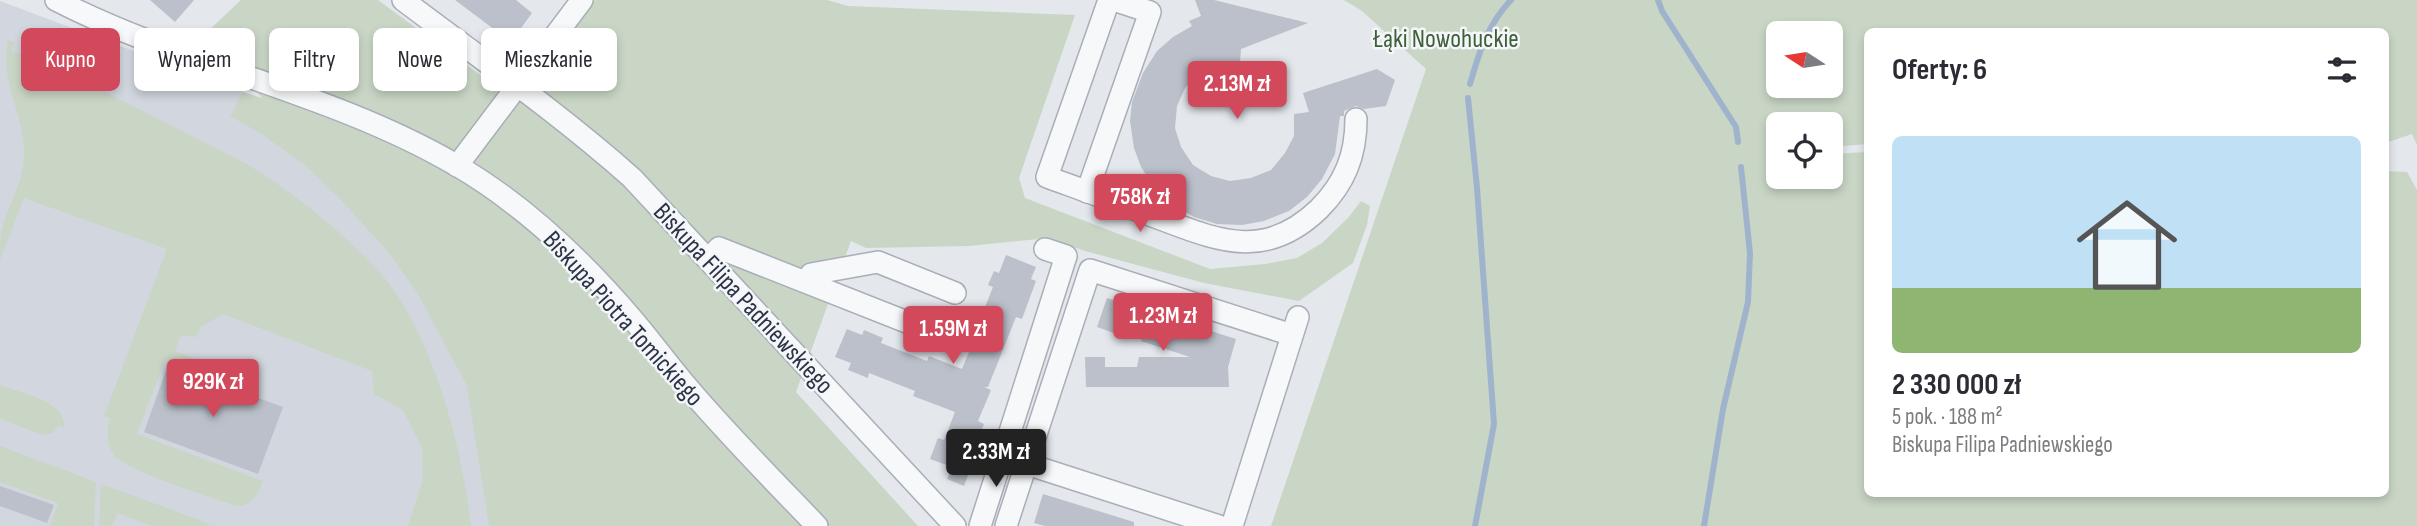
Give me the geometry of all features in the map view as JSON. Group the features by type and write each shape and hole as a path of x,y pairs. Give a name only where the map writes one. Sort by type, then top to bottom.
{"street":[{"name":"Biskupa Piotra Tomickiego","path":"56,0 126,32 388,130 457,166 500,193 536,221 586,270 634,321 684,384 738,444 817,526"},
{"name":"Biskupa Filipa Padniewskiego","path":"403,0 481,58"},
{"path":"561,28 582,0"},
{"path":"1087,192 1150,12 1112,0 1047,177 1087,192 1219,240 1269,239 1290,232 1309,218 1344,178 1356,141 1356,118"},
{"path":"457,166 515,91"},
{"name":"Biskupa Filipa Padniewskiego","path":"525,91 632,178 955,526"},
{"path":"708,259 719,248 932,332"},
{"path":"980,526 1066,256 1045,249"},
{"path":"808,282 811,274 878,262 955,293"},
{"path":"1006,526 1090,270 1295,326 1232,526"},
{"path":"1027,464 1219,526"}],"shaded area":[{"path":"0,1 72,28 21,28 21,91 120,91 120,46 134,51 134,91 240,91 264,100 378,176 550,526 0,526"}],"green space":[{"path":"241,0 378,0 416,28 373,28 373,91 467,91 467,65 481,76 481,91 502,91 518,103 527,91 617,91 617,28 574,28 595,0 827,0 848,6 1075,15 1019,178 1025,198 1210,269 1297,258 1322,243 1361,201 1370,206 1367,225 1353,263 1299,301 1204,283 1085,251 1048,238 969,246 866,248 851,241 796,392 918,526 489,526 467,386 418,294 390,254 304,164 230,116 243,92 262,98 255,90 255,28 211,28"},
{"name":"Łąki Nowohuckie","path":"1344,0 2417,0 2417,145 2412,134 2389,142 2389,28 1864,28 1864,144 1843,146 1843,112 1766,112 1766,189 1843,189 1843,153 1864,152 1864,497 2389,497 2389,171 2407,172 2417,190 2417,526 1271,526 1426,69 1362,11"},
{"path":"8,40 14,42 13,53 21,53 21,91 103,91 247,164 315,212 376,268 396,293 413,323 441,390 460,460 471,526 408,526 423,479 422,448 403,410 374,394 372,371 223,314 201,327 196,337 181,335 175,351 217,367 213,378 165,360 137,434 263,481 254,499 247,504 236,506 135,469 114,455 108,437 110,418 104,416 167,249 24,198 0,260 1,233 21,175 24,155 21,126 10,87 6,57"},
{"path":"0,385 51,405 63,419 64,428 58,426 53,433 43,435 0,419"},
{"path":"0,446 96,482 94,526 50,526 58,503 0,482"},
{"path":"101,484 211,526 151,526 118,513 112,526 99,525"}],"building":[{"path":"150,0 194,0 175,22"},
{"path":"455,0 516,0 532,13 521,28 492,28"},
{"path":"1195,0 1214,0 1308,23 1241,49 1240,62 1219,63 1199,73 1185,88 1177,106 1175,128 1181,147 1193,165 1211,176 1230,181 1251,178 1271,170 1294,136 1294,114 1309,112 1303,93 1377,69 1395,80 1386,106 1364,109 1356,106 1344,111 1344,116 1340,116 1335,154 1322,179 1307,197 1289,211 1264,221 1242,225 1217,224 1194,217 1175,206 1155,189 1141,167 1134,148 1130,121 1132,102 1143,73 1157,51 1192,26 1189,21 1201,16"},
{"path":"1006,255 1036,267 1031,279 1036,281 1022,319 1016,317 988,387 984,387 991,390 978,421 984,424 964,486 947,479 952,467 930,459 938,438 944,440 955,412 913,396 915,391 869,373 868,378 848,370 851,363 835,357 847,329 862,335 864,330 883,338 881,343 927,361 929,356 962,369 975,337 969,334 976,315 981,317 993,287 988,285 994,271 999,273"},
{"path":"1107,298 1236,339 1228,367 1229,387 1086,387 1085,357 1105,357 1105,367 1137,367 1139,357 1190,357 1141,341 1143,336 1116,327 1114,333 1097,327"},
{"path":"168,365 283,407 258,474 144,432"},
{"path":"0,486 54,505 47,523 0,506"},
{"path":"1043,494 1134,522 1134,526 1045,526 1034,523"}],"waterway":[{"path":"1470,84 1485,39 1511,0"},
{"path":"1658,0 1662,11 1736,127 1738,142"},
{"path":"1468,98 1494,424 1475,526"},
{"path":"1704,526 1723,409 1748,302 1750,253 1741,167"}]}
